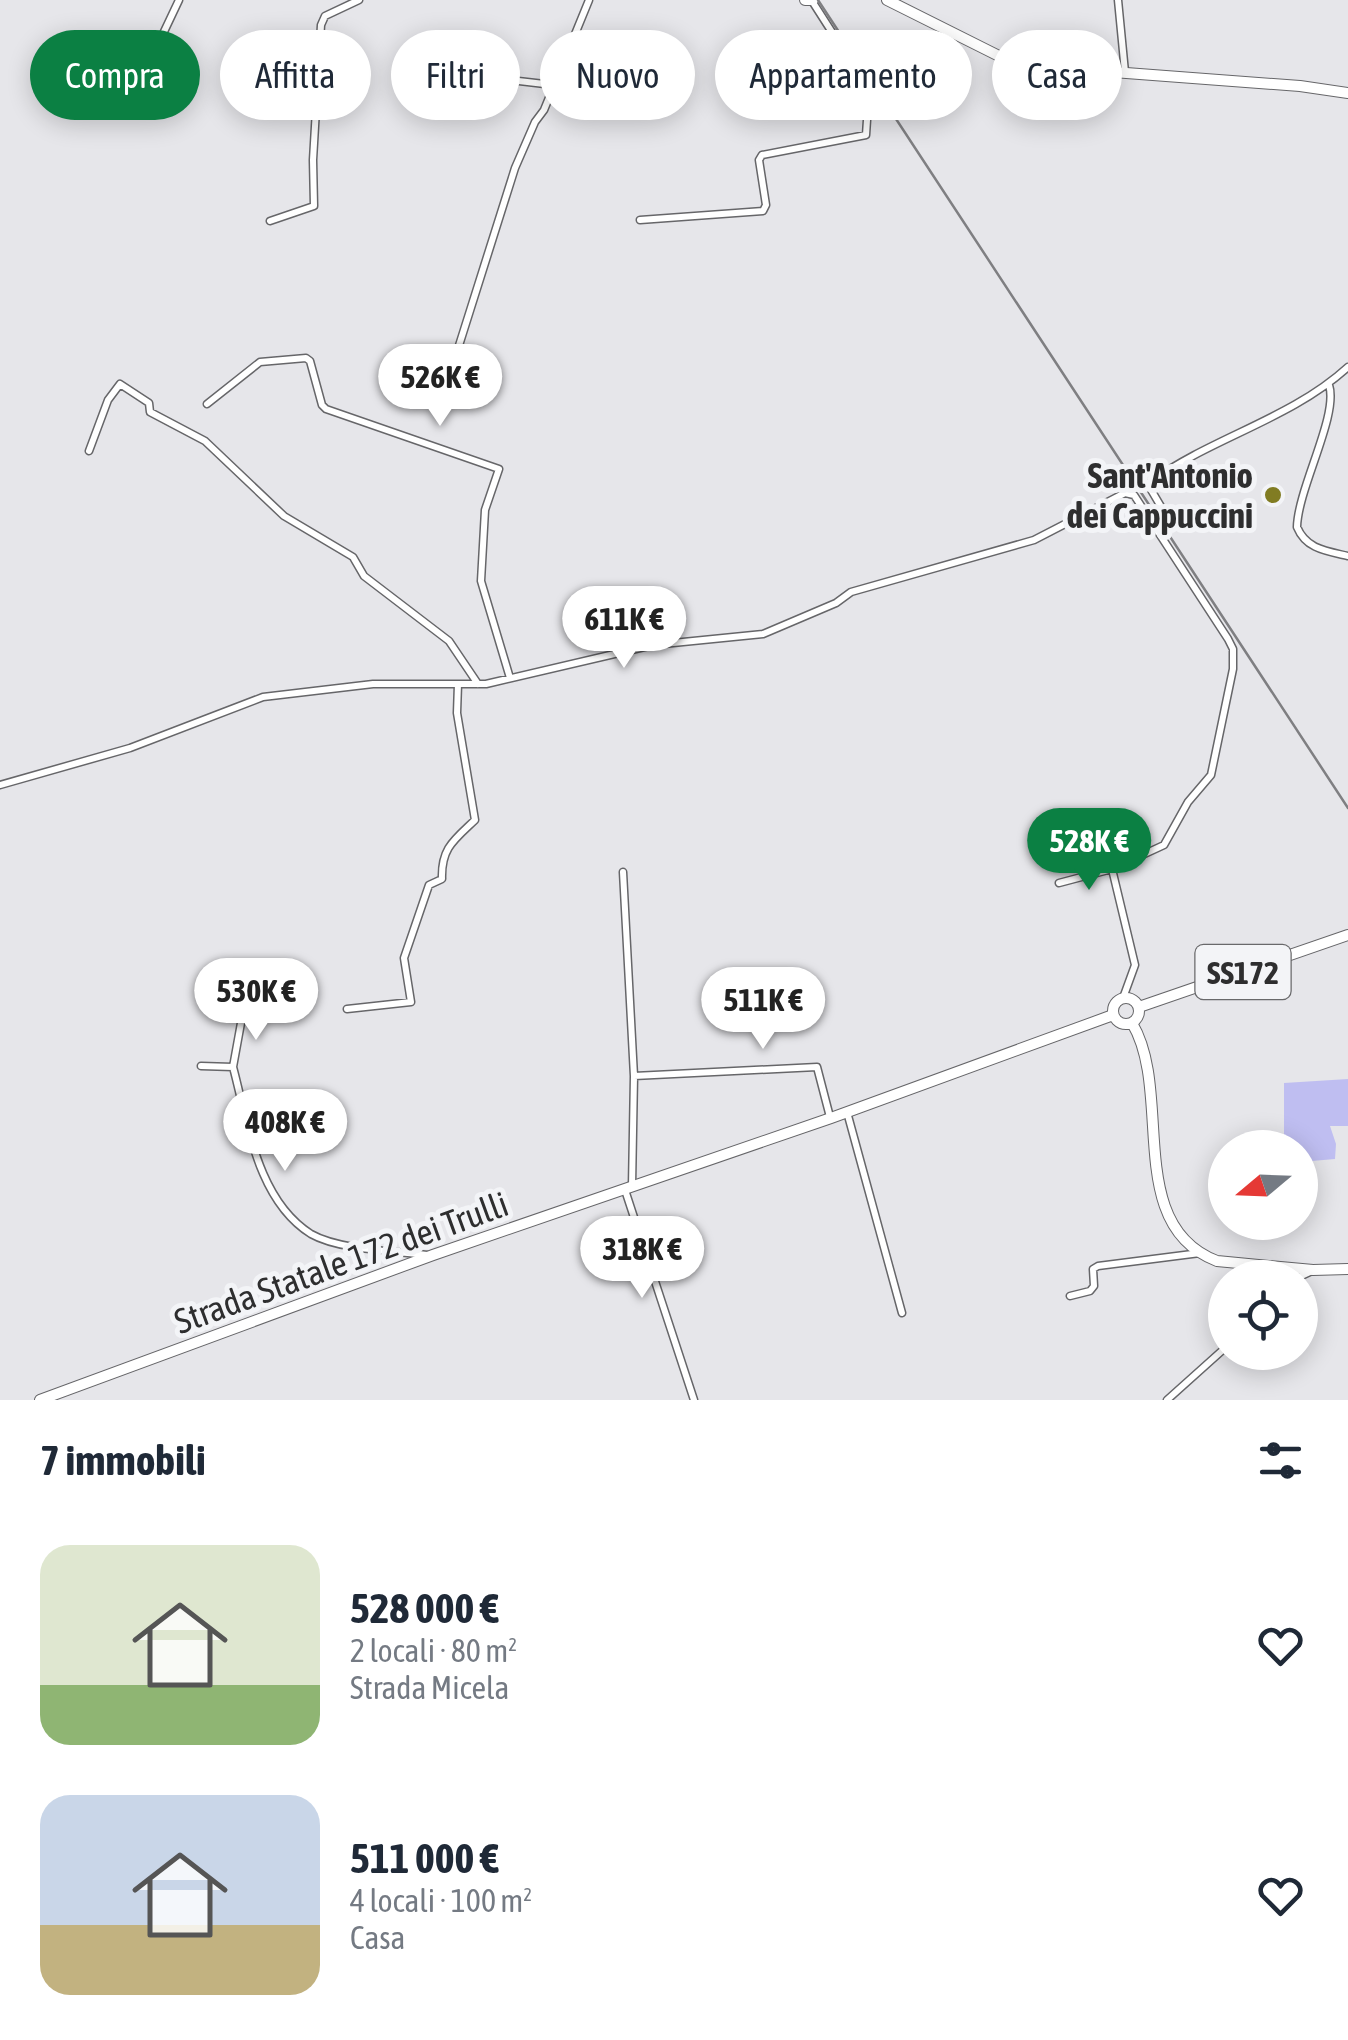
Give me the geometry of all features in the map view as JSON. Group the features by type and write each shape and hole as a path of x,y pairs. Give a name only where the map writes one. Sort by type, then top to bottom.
{"main road":[{"path":"887,0 1002,57 1060,68 1348,93"},
{"name":"SS172","path":"1138,1008 1348,936"},
{"path":"1123,998 1134,1001 1138,1008 1132,1023 1120,1024 1113,1015 1116,1002 1123,998"},
{"name":"Strada Statale 172 dei Trulli","path":"40,1400 1113,1015"},
{"path":"1132,1023 1144,1053 1163,1206 1176,1231 1200,1253 1220,1260"},
{"path":"1318,1270 1348,1269"}],"street":[{"path":"164,30 178,0"},
{"path":"270,222 314,206 321,25 325,16 359,0"},
{"path":"577,30 590,0"},
{"path":"640,220 762,211 766,206 759,160 762,155 866,136 869,90 810,0"},
{"path":"1118,0 1124,72"},
{"path":"456,355 516,168 540,115"},
{"path":"207,404 260,362 306,358 326,409 499,469 485,510 482,581 510,678"},
{"path":"1151,521 1163,510 1150,488 1152,481 1329,385 1348,367"},
{"path":"89,451 108,400 120,384 149,403 150,412 205,441 284,516 353,558 364,576 448,641 478,684"},
{"path":"1329,385 1330,408 1302,494 1296,526 1307,543 1348,556"},
{"path":"0,786 130,748 263,698 373,684 478,684 653,645 764,634 836,603 851,592 1034,540 1126,493 1134,495 1228,639 1233,649 1233,670 1212,776 1188,802 1164,845 1112,870 1060,884"},
{"path":"347,1009 411,1002 404,958 429,885 442,879 442,858 451,842 474,820 457,714 458,684"},
{"path":"1112,870 1135,964 1123,998"},
{"path":"623,872 634,1076 628,1189 694,1400"},
{"path":"243,1012 233,1067 260,1170 288,1214 313,1235 350,1245 433,1256"},
{"path":"202,1066 233,1067"},
{"path":"634,1076 817,1067 830,1118"},
{"path":"847,1112 902,1313"},
{"path":"1070,1296 1090,1291 1094,1286 1092,1270 1098,1266 1200,1253"},
{"path":"1167,1400 1208,1363"}],"shaded area":[{"path":"1348,1079 1348,1126 1330,1126 1336,1144 1335,1159 1318,1160 1318,1130 1284,1130 1284,1083"}],"railway":[{"path":"818,0 1348,808"}],"place":[{"name":"Sant'Antonio dei Cappuccini","path":"1273,495"}]}
